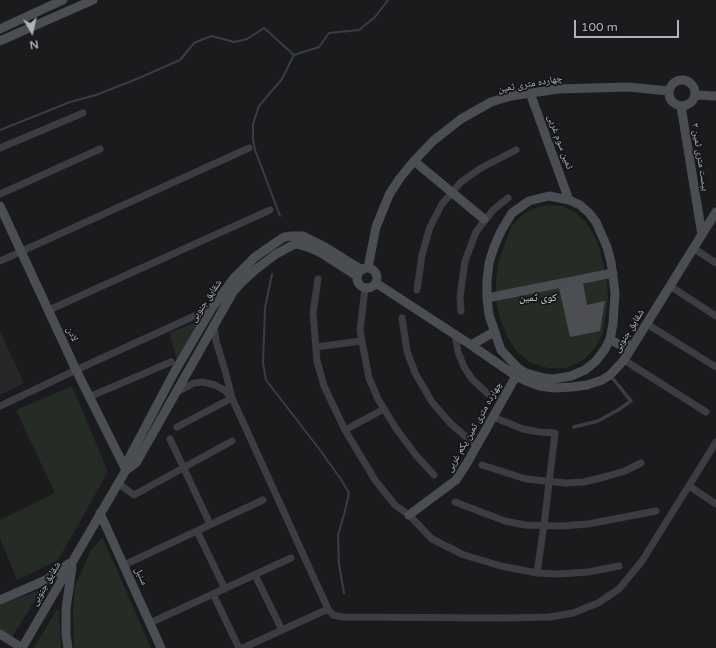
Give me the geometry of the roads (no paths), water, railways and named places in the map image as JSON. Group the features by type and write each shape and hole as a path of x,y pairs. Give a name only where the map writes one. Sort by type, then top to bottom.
{"street":[{"path":"0,29 63,0"},
{"path":"0,41 93,0"},
{"path":"684,81 691,85 695,94 689,104 681,106 671,100 669,91 675,82 684,81"},
{"name":"چهارده متری ثمین","path":"362,271 382,210 389,195 400,178 433,141 461,119 491,102 530,93 558,89 628,87 669,91"},
{"name":"ثمین سوم غربی","path":"530,93 569,200"},
{"path":"695,94 716,96"},
{"name":"بیست متری ثمین ۲","path":"681,106 702,235"},
{"path":"0,148 83,113"},
{"path":"0,261 249,148"},
{"path":"0,194 100,149"},
{"path":"417,290 422,255 430,227 442,204 461,182 481,168 516,150"},
{"path":"414,161 484,219"},
{"path":"549,196 569,200 580,205 596,222 607,248 613,273 615,309 610,340 596,361 585,370 571,376 553,378 535,376 518,368 501,350 489,315 487,298 488,275 494,247 501,231 512,213 529,201 549,196"},
{"path":"461,311 460,297 465,261 476,232 484,219 508,198"},
{"name":"لادن","path":"0,206 76,370 126,470"},
{"path":"49,310 270,210"},
{"name":"شقایق جنوبی","path":"376,283 516,376 540,386 554,388 572,388 587,385 602,380 610,375 624,360 716,212"},
{"name":"شقایق جنوبی","path":"22,648 126,470 129,458 175,371 212,308 234,278 255,257 284,238 303,236 325,246 362,271"},
{"name":"شقایق جنوبی","path":"126,470 136,463 233,292 240,284 276,254 297,244 310,248 362,271"},
{"path":"693,248 716,263"},
{"path":"373,270 376,274 376,283 371,287 365,288 359,284 362,271 373,270"},
{"path":"487,298 613,273"},
{"path":"318,279 313,313 317,361 324,386 345,430 375,480 395,505 409,515 432,538 464,555 501,566 537,573 559,574 588,572 619,566"},
{"path":"670,286 716,316"},
{"path":"365,288 360,331 369,378 378,399 395,427 415,454 434,475"},
{"path":"0,406 212,308"},
{"path":"402,318 407,351 415,374 432,402 451,424 477,446"},
{"path":"647,324 716,367"},
{"path":"214,325 216,340 232,398 328,610 334,615 343,618 550,617 573,613 598,603 619,589 642,561 716,442"},
{"path":"471,345 494,332"},
{"path":"455,335 458,352 464,367 472,379 488,394"},
{"path":"610,340 627,346 634,344"},
{"path":"316,347 361,341"},
{"path":"624,360 706,412"},
{"path":"89,397 172,362"},
{"name":"چهارده متری ثمین یکم غربی","path":"409,515 456,480 516,376"},
{"path":"176,393 194,383 204,382 215,385 224,390 232,398"},
{"path":"177,427 232,398"},
{"path":"345,430 384,409"},
{"path":"493,417 523,429 555,433 550,482 537,573"},
{"path":"170,439 210,524"},
{"path":"118,483 134,495 232,441"},
{"path":"482,465 526,479 550,482 584,482 625,471 641,463"},
{"path":"689,486 716,504"},
{"path":"124,565 263,500"},
{"path":"455,502 505,521 525,525 544,526 588,524 656,511"},
{"name":"سنبل","path":"100,514 161,648"},
{"path":"197,531 225,589"},
{"path":"150,623 291,558"},
{"path":"0,600 46,580 72,562"},
{"path":"68,648 66,635 66,609 72,562"},
{"path":"255,575 282,630"},
{"path":"214,594 239,648"},
{"path":"243,648 253,646 282,630 328,610"},
{"path":"0,634 22,648"}],"lane":[{"path":"574,427 598,421 631,401 610,375"}],"waterway":[{"path":"0,130 70,102 96,95 180,60 194,43 211,36 234,42 247,39 264,28 294,55 319,47 329,33 359,30 375,17 388,0"},
{"path":"280,216 255,150 253,140 253,124 259,106 282,79 294,55"},
{"path":"272,274 265,308 263,363 266,380 320,450 349,493 338,535 339,564 344,593"}],"district":[{"name":"کوی ثمین","path":"538,298"}]}
